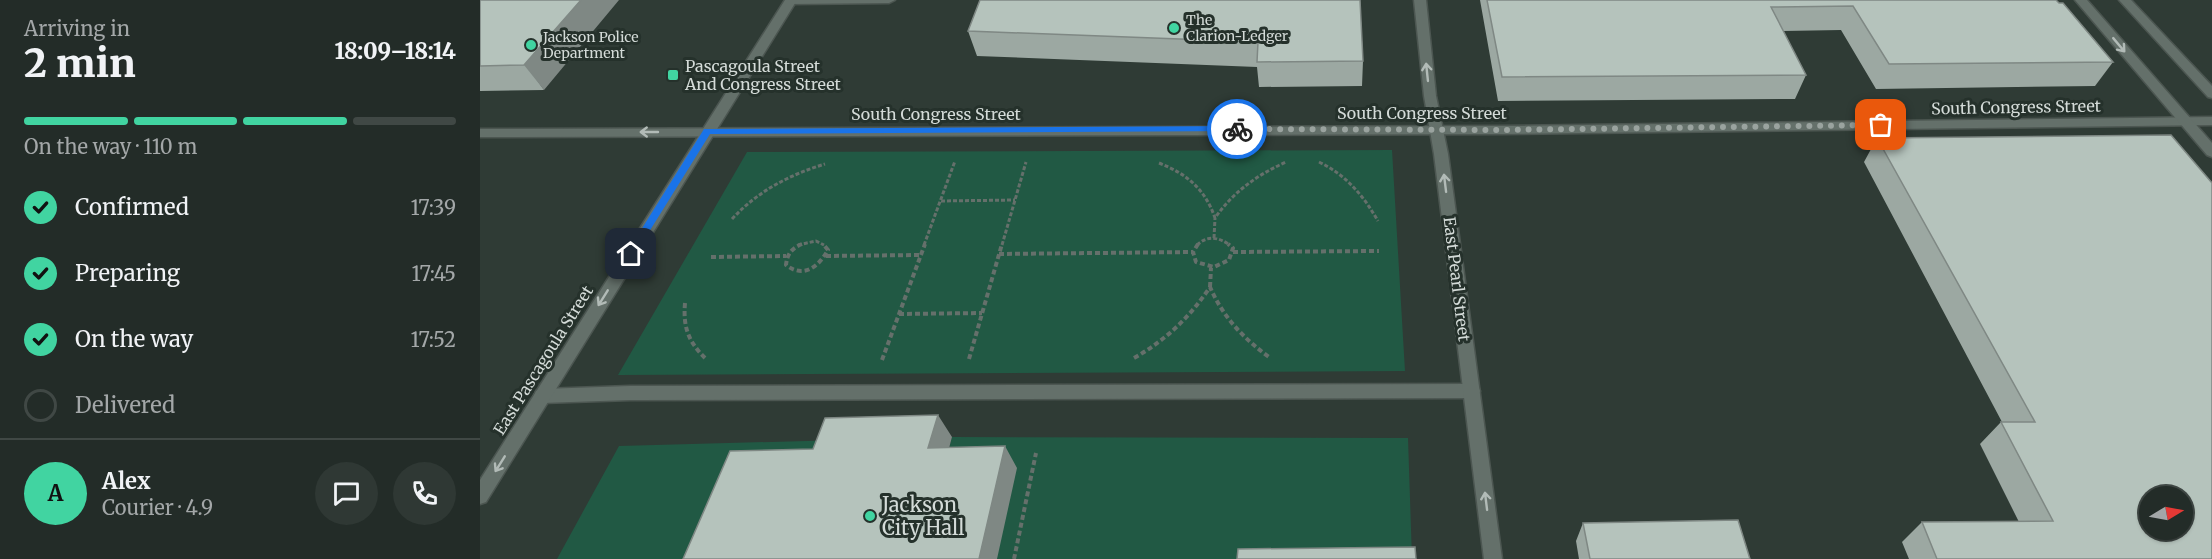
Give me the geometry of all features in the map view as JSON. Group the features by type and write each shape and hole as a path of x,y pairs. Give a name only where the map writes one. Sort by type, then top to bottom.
{"main road":[{"path":"790,1 889,0"},
{"name":"East Pearl Street","path":"1420,0 1430,96 1472,391 1493,559"},
{"path":"2081,0 2212,152"},
{"path":"2125,0 2212,94"},
{"name":"East Pascagoula Street","path":"480,496 790,1"},
{"name":"South Congress Street","path":"480,133 1436,130 2212,121"},
{"path":"542,396 642,393 1472,391"}],"path":[{"path":"1215,218 1222,206 1246,184 1273,167 1291,160"},
{"path":"1312,160 1338,172 1351,182 1362,194 1378,221"},
{"path":"879,369 956,161"},
{"path":"966,368 1026,161"},
{"path":"732,219 743,206 767,189 801,172 833,162"},
{"path":"1153,162 1174,168 1195,183 1211,203 1215,218 1214,238"},
{"path":"941,201 1015,200"},
{"path":"1214,238 1230,244 1233,252 1232,257 1224,265 1211,268 1196,262 1193,252 1202,241 1214,238"},
{"path":"816,241 826,246 828,250 826,256 813,268 799,271 793,271 786,265 786,256 802,243 816,241"},
{"path":"1233,252 1378,251"},
{"path":"999,254 1193,252"},
{"path":"826,256 921,255"},
{"path":"711,257 786,256"},
{"path":"1211,268 1210,287 1222,313 1232,325 1274,361"},
{"path":"1126,361 1152,349 1166,338 1194,310 1210,287"},
{"path":"685,303 684,329 703,357 711,362"},
{"path":"899,314 982,313"},
{"path":"1014,559 1036,453"}],"green space":[{"path":"1392,150 1405,371 618,375 747,152"},
{"path":"952,437 1408,438 1412,559 997,559 943,471"},
{"path":"843,440 716,559 557,559 619,446"}],"building":[{"path":"480,0 581,0 524,65 480,66"},
{"name":"The Clarion-Ledger","path":"980,0 1360,0 1363,61 1257,62 1258,42 968,31"},
{"path":"1487,0 2056,0 2063,3 2113,62 1889,64 1853,6 1771,7 1806,75 1502,77"},
{"path":"2171,135 2212,183 2212,559 1937,559 1922,522 2053,521 2001,422 2035,422 1877,138"},
{"name":"Jackson City Hall","path":"938,415 928,448 1005,446 979,559 683,559 730,451 813,449 825,418"},
{"path":"1738,520 1750,559 1590,559 1583,523"},
{"path":"1415,547 1416,559 1237,559 1238,549"}],"way so far":[{"path":"1237,129 1500,130 1881,125"}],"place":[{"name":"The Clarion-Ledger","path":"1174,28"},
{"name":"Jackson Police Department","path":"531,45"},
{"name":"Pascagoula Street And Congress Street","path":"673,75"},
{"name":"Jackson City Hall","path":"870,516"}],"route":[{"path":"631,254 707,131 1237,129"}]}
